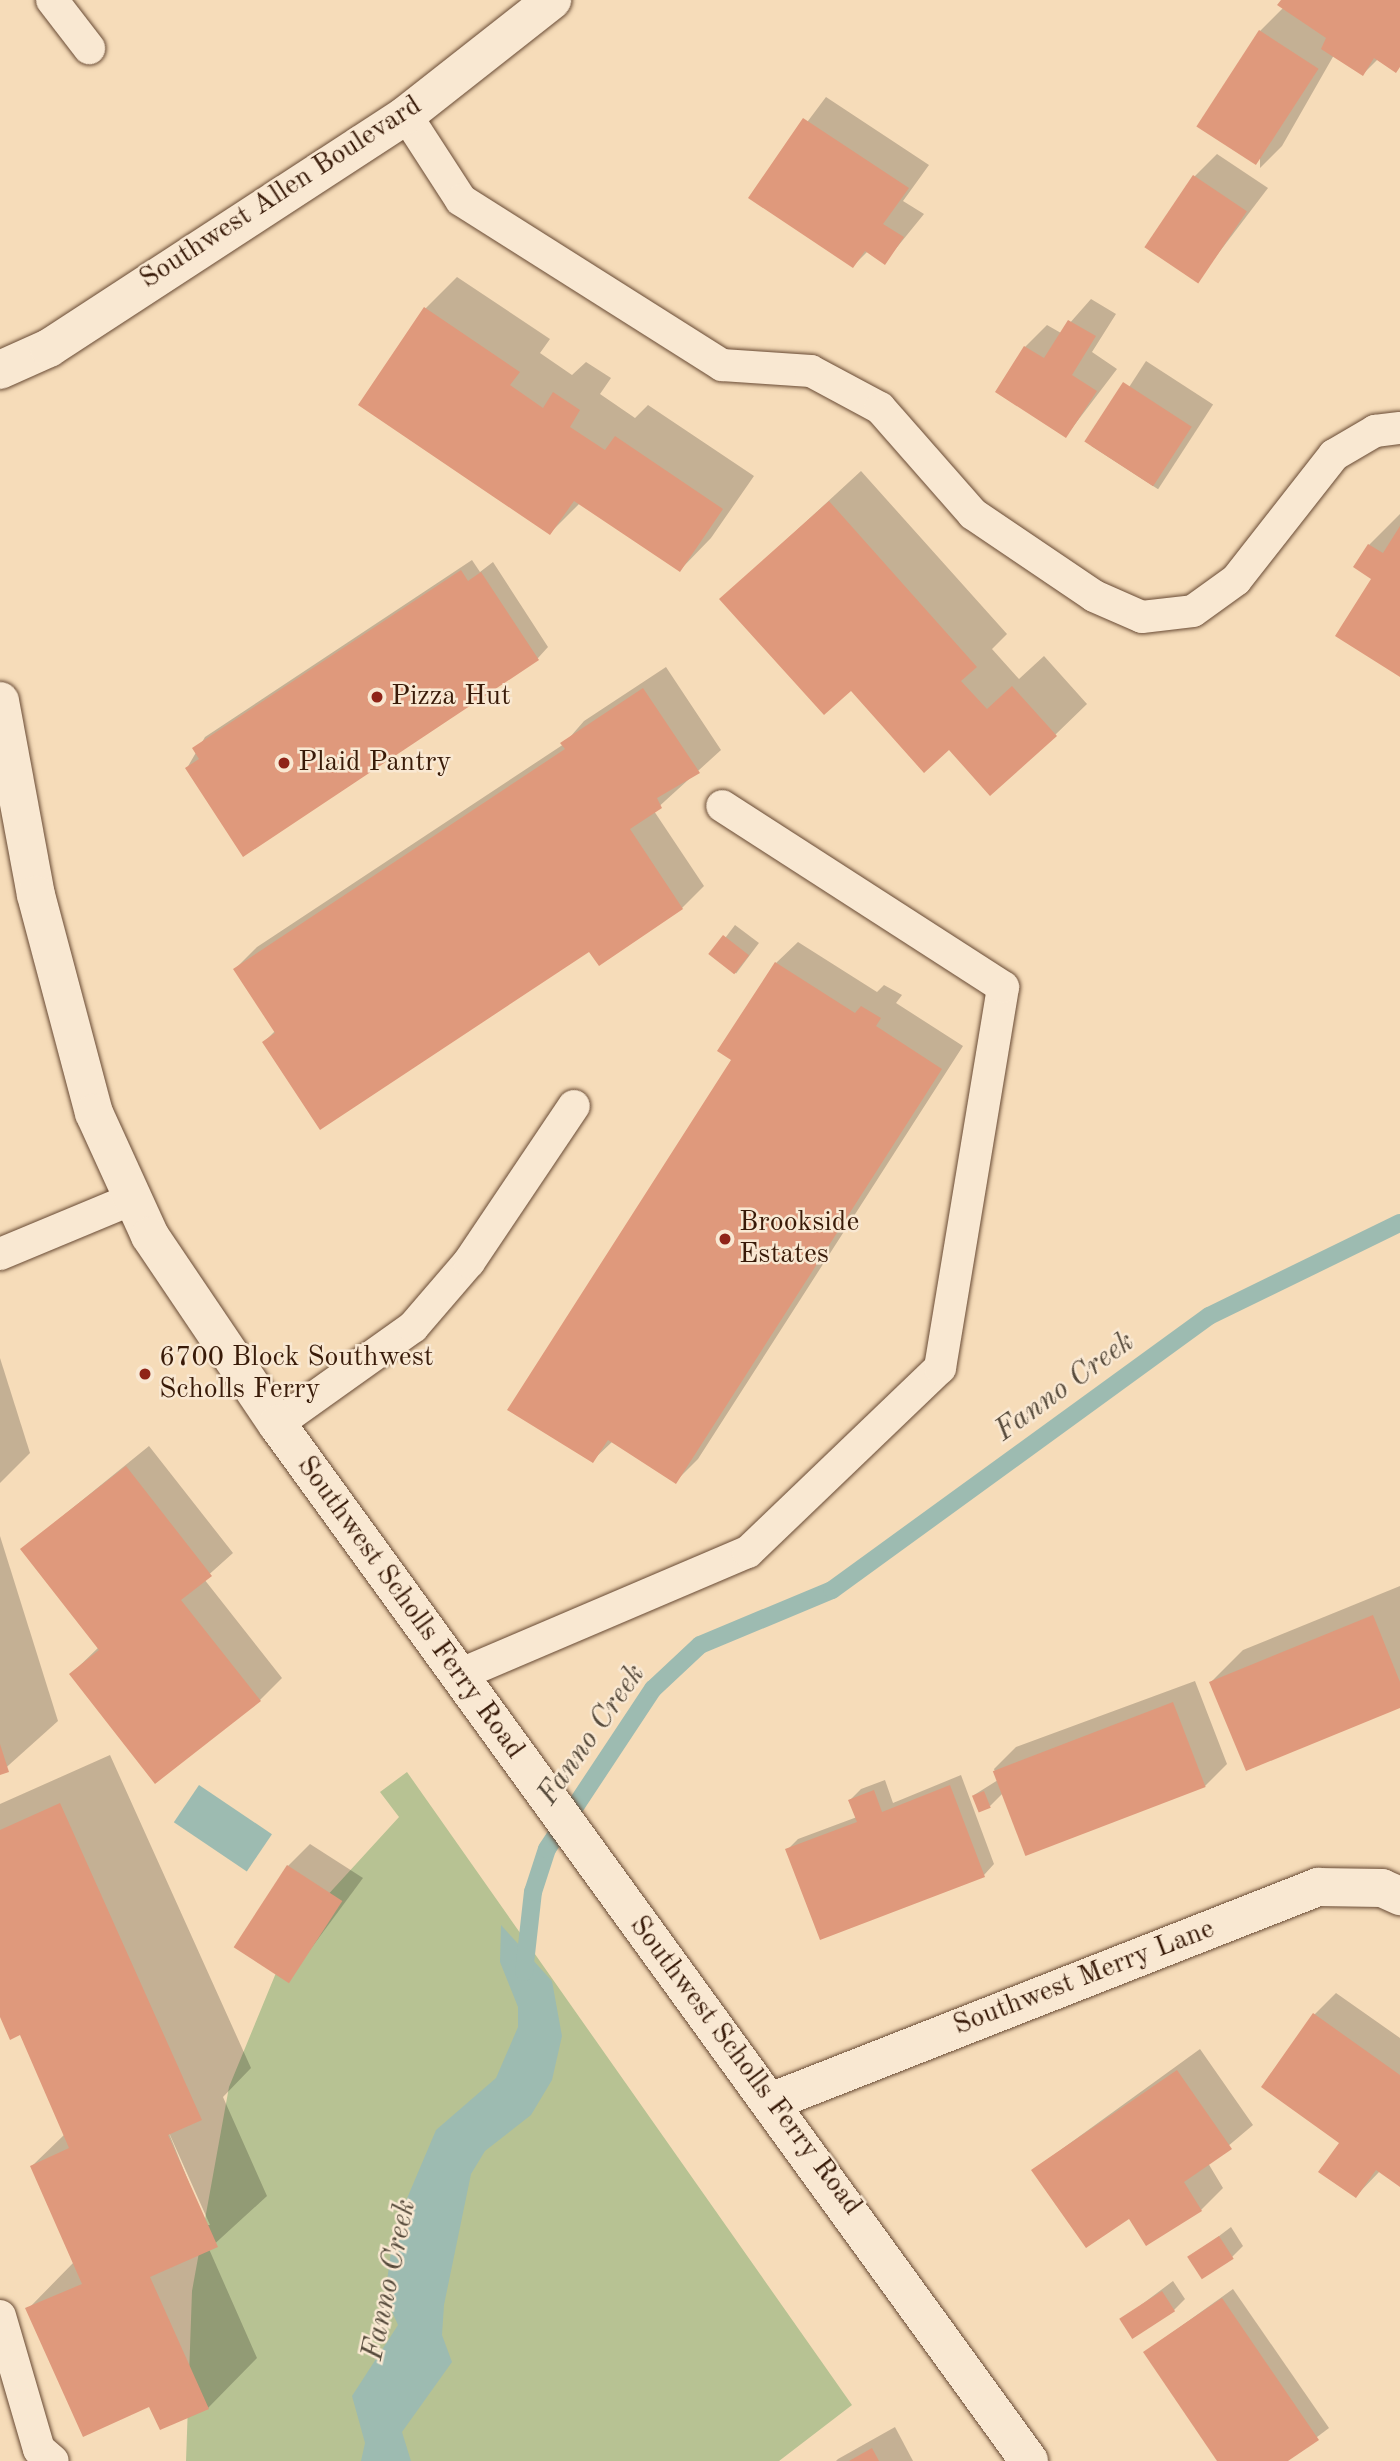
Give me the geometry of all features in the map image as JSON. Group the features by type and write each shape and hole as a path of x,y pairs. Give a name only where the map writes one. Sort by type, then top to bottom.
{"main road":[{"name":"Southwest Allen Boulevard","path":"0,370 49,348 405,115 552,0"},
{"name":"Southwest Scholls Ferry Road","path":"0,701 43,922 94,1113 130,1200 181,1288 499,1732 633,1916 773,2101 1029,2461"},
{"name":"Southwest Merry Lane","path":"773,2101 1318,1887 1382,1888 1400,1896"}],"lane":[{"path":"52,0 89,48"},
{"path":"405,115 460,200 722,365 811,371 880,408 973,514 1094,596 1142,617 1193,611 1236,580 1334,455 1375,431 1400,428"},
{"path":"459,1675 748,1552 940,1368 1003,987 722,806"},
{"path":"277,1424 413,1327 469,1262 574,1105"},
{"path":"0,1254 130,1200"},
{"path":"0,2316 39,2449 53,2461"}],"green space":[{"path":"407,1772 852,2405 779,2461 186,2461 192,2291 229,2087 292,1934 399,1817 380,1792"}],"water":[{"path":"199,1785 272,1834 247,1872 174,1822"},
{"path":"501,1925 552,1981 562,2036 552,2080 531,2115 485,2151 471,2174 444,2305 442,2335 452,2362 402,2432 411,2461 361,2461 365,2443 352,2396 398,2325 385,2296 394,2229 436,2130 496,2078 518,2027 518,2007 500,1962"}],"building":[{"path":"1281,0 1400,0 1400,67 1396,73 1374,58 1363,76 1321,49 1326,38 1277,5"},
{"path":"1259,30 1319,69 1256,165 1196,126"},
{"path":"803,118 909,188 883,224 904,237 885,265 865,251 853,268 748,198"},
{"path":"1193,175 1247,211 1198,283 1144,247"},
{"path":"424,307 520,372 510,385 543,408 553,392 580,410 570,427 605,450 615,436 723,509 680,572 574,501 550,535 358,405"},
{"path":"1068,320 1096,336 1072,375 1097,391 1066,438 995,392 1024,346 1044,358"},
{"path":"1123,382 1192,427 1153,486 1084,442"},
{"path":"829,501 977,667 961,681 987,709 1012,686 1057,736 990,796 949,750 924,773 851,691 824,715 719,599"},
{"path":"1400,526 1400,677 1335,636 1371,579 1353,567 1368,544 1383,553"},
{"path":"461,570 468,581 481,572 539,660 243,857 185,768 199,759 192,748"},
{"path":"643,688 700,773 657,798 662,808 630,829 683,909 599,966 589,952 320,1130 262,1042 275,1033 233,969 565,749 560,743"},
{"path":"723,935 749,955 734,974 708,954"},
{"name":"Brookside Estates","path":"775,962 855,1013 861,1006 881,1018 876,1026 942,1069 676,1484 608,1440 593,1463 507,1410 731,1060 717,1051"},
{"path":"126,1466 212,1576 181,1600 261,1701 155,1784 69,1674 99,1650 20,1549"},
{"path":"1373,1615 1400,1682 1400,1708 1246,1771 1209,1682"},
{"path":"1173,1702 1206,1787 1025,1856 993,1771"},
{"path":"0,1744 9,1772 0,1775"},
{"path":"950,1785 985,1877 820,1940 785,1849 857,1822 848,1800 874,1790 882,1812"},
{"path":"984,1791 991,1808 979,1813 972,1796"},
{"path":"60,1803 202,2120 168,2135 218,2247 150,2277 209,2409 160,2430 149,2407 83,2437 25,2308 82,2284 30,2166 69,2148 20,2035 10,2040 0,2017 0,1830"},
{"path":"287,1865 342,1901 289,1983 234,1947"},
{"path":"1313,2013 1400,2075 1400,2187 1376,2170 1356,2198 1318,2172 1339,2143 1261,2087"},
{"path":"1177,2070 1232,2149 1184,2182 1202,2211 1146,2246 1129,2219 1086,2248 1031,2170"},
{"path":"1219,2236 1234,2259 1202,2279 1187,2257"},
{"path":"1162,2291 1175,2311 1132,2339 1119,2319"},
{"path":"1222,2298 1319,2440 1288,2461 1217,2461 1143,2352"},
{"path":"872,2448 879,2461 849,2461"}],"waterway":[{"name":"Fanno Creek","path":"524,1972 533,1892 547,1849 653,1689 700,1645 832,1590 1209,1316 1400,1223"}],"place":[{"name":"Pizza Hut","path":"377,697"},
{"name":"Plaid Pantry","path":"284,763"},
{"name":"Brookside Estates","path":"725,1239"},
{"name":"6700 Block Southwest Scholls Ferry","path":"145,1374"}]}
